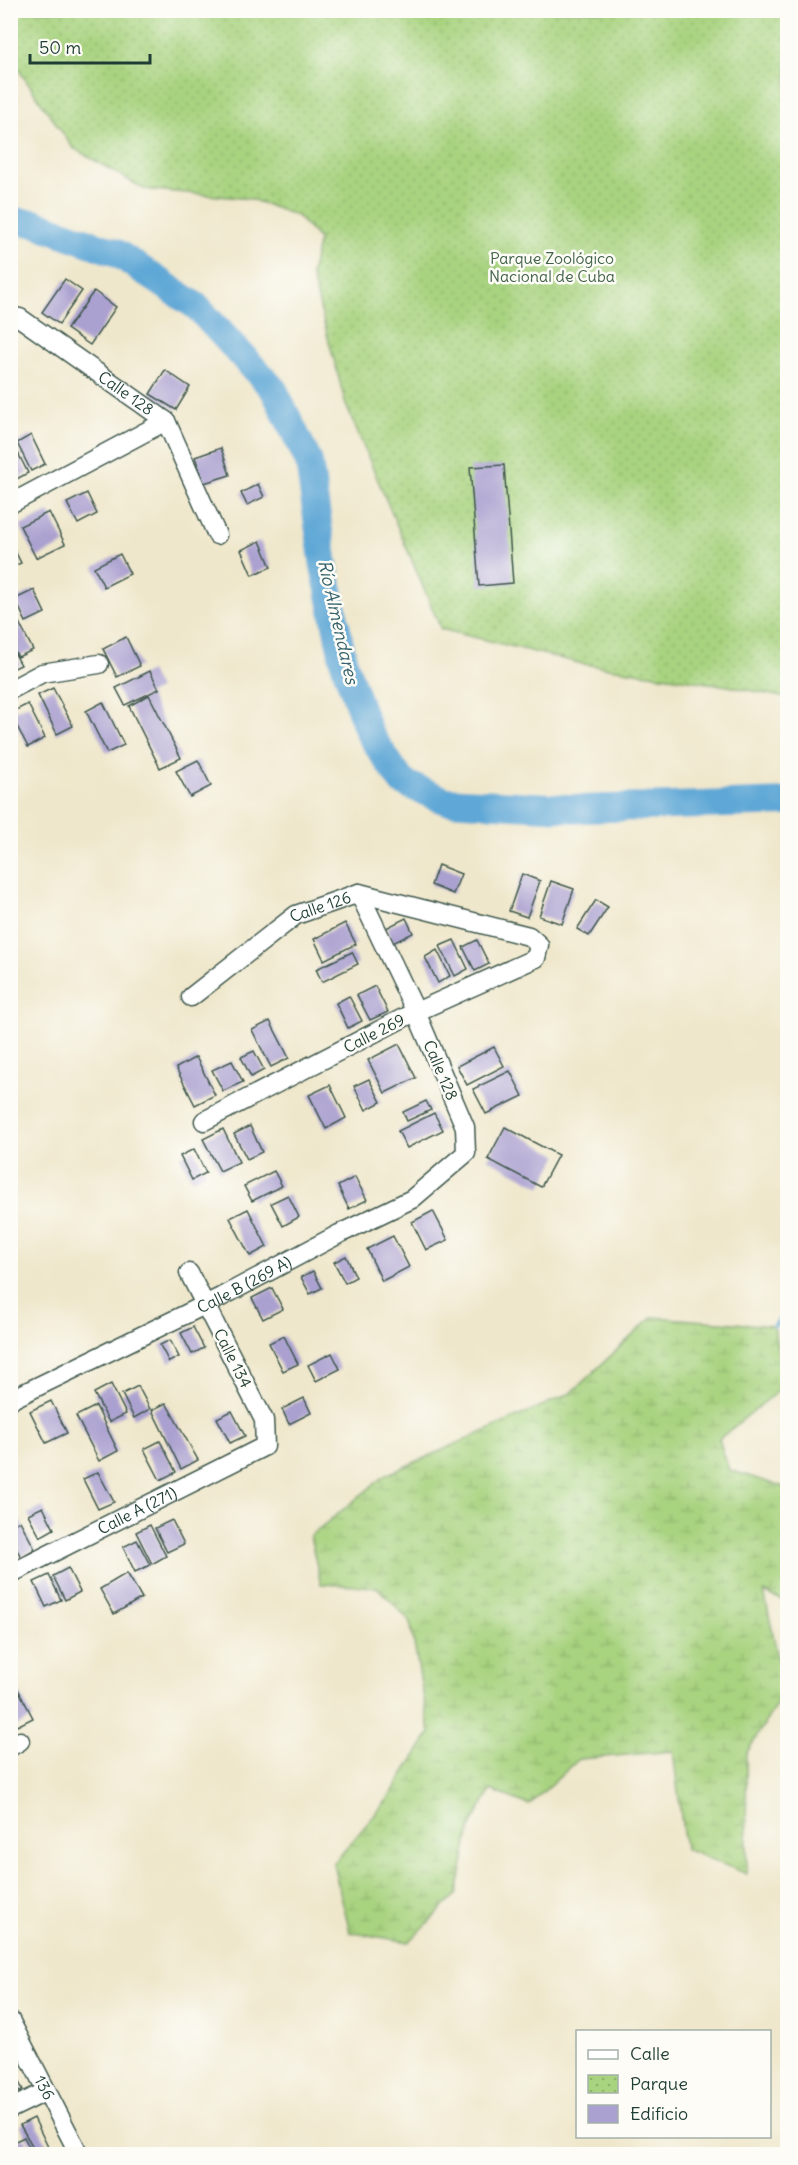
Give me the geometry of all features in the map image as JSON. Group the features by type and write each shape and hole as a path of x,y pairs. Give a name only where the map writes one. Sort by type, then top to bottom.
{"street":[{"name":"Calle 128","path":"14,319 166,422 217,535"},
{"path":"10,504 166,422"},
{"path":"10,690 42,673 99,664"},
{"name":"Calle 128","path":"359,893 416,1012 465,1127 466,1153"},
{"name":"Calle 126","path":"191,997 296,915 359,893 530,936 539,945"},
{"name":"Calle 269","path":"204,1120 416,1012 536,958 539,945"},
{"name":"Calle B (269 A)","path":"10,1400 412,1199 466,1153"},
{"name":"Calle 134","path":"189,1273 264,1420 265,1446"},
{"name":"Calle A (271)","path":"10,1574 265,1446"},
{"name":"136","path":"10,2020 79,2154"},
{"path":"10,2109 46,2091"}],"green space":[{"name":"Parque Zoológico Nacional de Cuba","path":"11,11 787,11 787,698 728,686 583,664 441,629 346,405 311,274 319,239 297,216 251,199 144,189 73,148 11,59"},
{"path":"652,1317 774,1326 783,1387 719,1439 729,1470 784,1487 787,1494 787,1602 764,1592 785,1690 746,1754 747,1874 685,1849 673,1751 579,1759 529,1805 491,1790 470,1828 457,1894 409,1942 350,1932 333,1864 388,1799 430,1733 410,1621 377,1587 321,1584 310,1536 386,1475 571,1393"}],"building":[{"path":"65,279 82,291 59,324 42,312"},
{"path":"94,291 116,307 90,345 67,329"},
{"path":"165,370 190,387 176,410 150,394"},
{"path":"31,435 45,464 31,471 17,443"},
{"path":"221,448 230,475 204,483 195,457"},
{"path":"17,451 28,473 13,481 10,475 10,454"},
{"path":"504,465 513,583 479,586 470,467"},
{"path":"258,484 264,497 247,505 241,493"},
{"path":"87,493 97,514 78,524 67,503"},
{"path":"49,512 65,544 36,558 20,526"},
{"path":"10,541 21,563 10,568"},
{"path":"260,541 271,567 252,575 241,550"},
{"path":"120,554 130,574 104,587 94,567"},
{"path":"34,590 45,613 26,622 15,599"},
{"path":"10,605 33,650 18,657 10,642"},
{"path":"126,637 140,666 117,677 103,649"},
{"path":"10,645 21,665 10,670"},
{"path":"150,671 159,689 125,705 116,688"},
{"path":"53,688 73,726 57,734 38,695"},
{"path":"149,695 181,758 160,768 129,706"},
{"path":"103,702 124,745 107,753 86,711"},
{"path":"28,704 45,738 28,747 10,713"},
{"path":"198,760 211,786 190,797 176,771"},
{"path":"438,865 461,874 453,894 431,885"},
{"path":"522,874 540,881 527,917 509,911"},
{"path":"551,881 574,889 562,924 539,916"},
{"path":"596,900 608,907 589,936 577,929"},
{"path":"406,918 413,933 393,943 386,928"},
{"path":"345,923 356,944 324,960 314,939"},
{"path":"454,940 468,969 455,976 440,946"},
{"path":"477,940 489,964 475,971 463,947"},
{"path":"437,950 450,976 438,983 425,957"},
{"path":"352,952 358,964 322,982 316,969"},
{"path":"375,986 388,1012 370,1020 357,995"},
{"path":"349,996 362,1021 348,1028 336,1003"},
{"path":"270,1021 289,1058 271,1067 252,1030"},
{"path":"399,1044 416,1078 385,1093 368,1060"},
{"path":"494,1047 504,1066 467,1085 457,1066"},
{"path":"254,1051 264,1070 251,1077 241,1057"},
{"path":"196,1057 215,1095 195,1105 176,1068"},
{"path":"232,1061 243,1082 223,1091 212,1070"},
{"path":"510,1071 523,1096 486,1114 473,1089"},
{"path":"369,1079 381,1102 366,1110 354,1086"},
{"path":"330,1085 346,1118 326,1129 309,1095"},
{"path":"426,1101 431,1110 407,1121 403,1112"},
{"path":"434,1113 443,1130 407,1148 398,1131"},
{"path":"250,1126 262,1152 247,1159 234,1134"},
{"path":"505,1127 558,1155 541,1187 488,1159"},
{"path":"223,1129 239,1162 220,1171 203,1139"},
{"path":"194,1149 206,1173 192,1180 180,1156"},
{"path":"274,1171 282,1186 252,1201 244,1186"},
{"path":"355,1177 367,1200 349,1209 338,1186"},
{"path":"288,1195 299,1217 283,1226 271,1203"},
{"path":"248,1209 267,1247 250,1256 230,1218"},
{"path":"433,1211 448,1240 426,1250 412,1222"},
{"path":"393,1236 409,1267 382,1281 367,1249"},
{"path":"346,1256 356,1277 345,1283 334,1262"},
{"path":"313,1271 322,1288 310,1294 301,1277"},
{"path":"272,1288 283,1309 263,1319 252,1298"},
{"path":"193,1327 204,1348 192,1354 181,1333"},
{"path":"284,1336 298,1364 283,1371 269,1343"},
{"path":"170,1340 179,1357 169,1362 160,1345"},
{"path":"332,1353 340,1369 316,1381 308,1365"},
{"path":"111,1384 126,1414 109,1422 94,1393"},
{"path":"138,1386 150,1409 134,1418 122,1394"},
{"path":"304,1398 311,1413 289,1424 282,1409"},
{"path":"51,1401 67,1433 46,1443 30,1411"},
{"path":"166,1403 198,1460 181,1469 152,1410"},
{"path":"96,1406 118,1451 99,1461 76,1416"},
{"path":"232,1411 245,1436 230,1443 217,1418"},
{"path":"160,1441 176,1472 160,1480 144,1449"},
{"path":"98,1472 114,1502 98,1509 83,1479"},
{"path":"43,1507 54,1529 40,1537 28,1514"},
{"path":"172,1520 184,1544 167,1552 155,1528"},
{"path":"20,1521 35,1549 21,1557 10,1537 10,1525"},
{"path":"150,1525 166,1556 152,1564 136,1532"},
{"path":"137,1540 150,1565 135,1572 123,1547"},
{"path":"68,1568 80,1592 65,1600 53,1576"},
{"path":"127,1573 142,1598 114,1614 100,1589"},
{"path":"49,1575 61,1600 46,1607 34,1582"},
{"path":"18,1689 33,1718 17,1726 10,1713 10,1693"},
{"path":"10,2066 23,2090 10,2096"},
{"path":"34,2118 49,2149 37,2154 20,2125"},
{"path":"24,2137 33,2154 17,2154 11,2143"}],"waterway":[{"name":"Río Almendares","path":"10,221 34,223 117,253 196,306 274,390 309,462 324,566 344,663 369,733 402,782 446,801 582,809 788,802"},
{"path":"774,1326 788,1312"}]}
